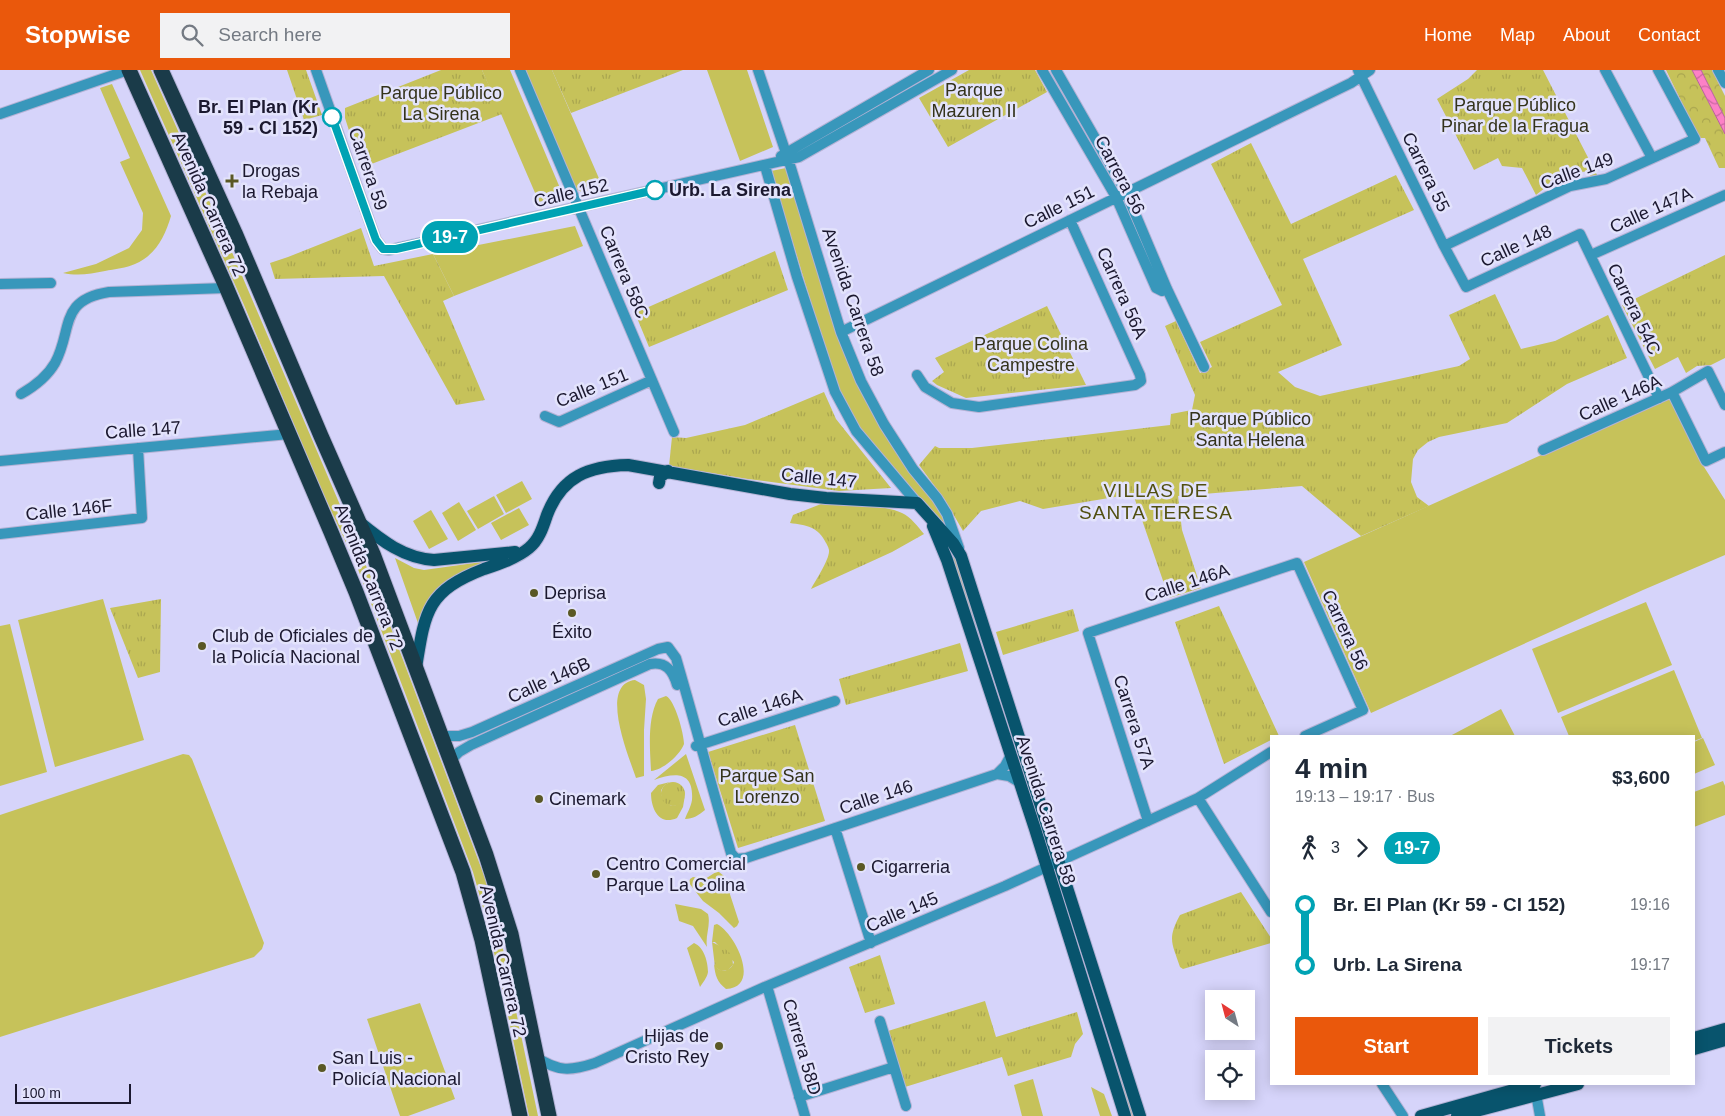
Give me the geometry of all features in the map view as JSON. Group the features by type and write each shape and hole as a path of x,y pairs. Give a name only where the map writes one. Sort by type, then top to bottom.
{"highway":[{"name":"Avenida Carrera 72","path":"128,70 226,288 356,592 463,872 482,940 520,1116"},
{"name":"Avenida Carrera 72","path":"161,70 235,233 373,554 500,893 511,934 548,1116"}],"main road":[{"name":"Calle 147","path":"416,668 421,637 428,612 441,593 466,576 530,548 539,536 552,505 564,487 584,473 607,465 628,465 663,477 718,482 790,494 917,503"},
{"name":"Avenida Carrera 58","path":"917,503 953,543 961,556 1140,1116"},
{"name":"Avenida Carrera 58","path":"929,516 947,560 1020,782 1125,1116"},
{"path":"358,521 382,540 397,549 421,559 434,560 525,551"},
{"path":"1695,1038 1725,1029"},
{"path":"1695,1050 1725,1040"},
{"path":"1421,1116 1535,1087 1564,1085"},
{"path":"1458,1116 1535,1087"}],"street":[{"path":"0,114 128,70"},
{"name":"Carrera 59","path":"316,70 376,240 383,249"},
{"name":"Carrera 58C","path":"520,70 674,432"},
{"name":"Avenida Carrera 58","path":"758,70 787,156 841,332 861,381 884,424 913,469 937,498 947,514 961,556"},
{"name":"Calle 152","path":"383,249 396,249 765,166 787,156 929,70"},
{"name":"Calle 152","path":"787,156 799,157 952,70"},
{"name":"Carrera 56","path":"1042,70 1121,195"},
{"name":"Carrera 56","path":"1056,70 1121,195 1156,288 1159,291 1167,289 1204,366"},
{"path":"1605,70 1652,158"},
{"name":"Calle 149","path":"1444,246 1570,186 1606,180 1695,139 1658,70"},
{"path":"1718,70 1725,83"},
{"name":"Calle 151","path":"841,332 1291,112 1363,72"},
{"name":"Carrera 55","path":"1363,72 1444,246 1466,287"},
{"path":"1291,112 1296,122"},
{"name":"Avenida Carrera 58","path":"765,166 797,277 838,398 850,421 862,438 917,503"},
{"name":"Calle 147A","path":"1591,255 1725,195"},
{"name":"Carrera 56A","path":"917,375 925,387 952,403 979,407 1135,384 1141,381 1140,375 1070,220"},
{"name":"Carrera 54C","path":"1580,234 1659,398"},
{"name":"Calle 148","path":"1466,287 1580,234"},
{"path":"0,284 51,283"},
{"path":"21,394 37,384 55,362 68,318 85,299 95,294 108,292 226,288"},
{"name":"Calle 146A","path":"1543,450 1672,392 1708,371 1725,405"},
{"name":"Calle 151","path":"545,416 559,422 652,380"},
{"path":"1672,392 1706,461 1725,452"},
{"name":"Calle 147","path":"0,461 289,434"},
{"name":"Calle 146F","path":"0,534 142,518 138,448"},
{"name":"Carrera 56","path":"1297,564 1363,710 1307,735"},
{"name":"Calle 146A","path":"1088,633 1297,564"},
{"name":"Carrera 57A","path":"1088,633 1148,821"},
{"name":"Calle 146B","path":"450,760 493,729 658,648 668,647 676,658 698,745"},
{"name":"Calle 146B","path":"441,736 493,729 644,666 657,663 662,664 674,676 698,745"},
{"name":"Calle 146A","path":"698,745 835,701"},
{"name":"Calle 146","path":"698,745 731,853 736,858 746,858 997,774"},
{"name":"Calle 145","path":"536,1057 545,1063 561,1069 578,1068 595,1063 767,986 1047,867 1148,821 1198,798 1270,753"},
{"path":"997,774 1005,766 1011,755"},
{"path":"997,774 1009,776 1020,782"},
{"path":"1198,798 1270,910"},
{"path":"836,828 871,943"},
{"name":"Carrera 58D","path":"767,986 805,1116"},
{"path":"880,1021 906,1106"},
{"path":"799,1097 894,1067"},
{"path":"1383,1085 1403,1116"},
{"path":"1535,1087 1540,1116"}],"green space":[{"path":"140,70 151,70 231,250 379,596 485,878 495,911 538,1116 529,1116 501,982 473,872 356,564 321,489 244,305"},
{"path":"287,70 306,70 322,115 304,120"},
{"name":"Parque Público La Sirena","path":"441,70 482,70 502,114 361,168 345,118 345,108"},
{"path":"482,70 510,70 560,188 558,196 539,202"},
{"path":"525,70 552,70 604,190 586,194 576,189"},
{"name":"Parque Público La Sirena","path":"552,70 683,70 571,113"},
{"path":"707,70 747,70 773,147 740,161"},
{"name":"Parque Mazuren II","path":"969,70 1035,70 1047,92 948,147 919,98"},
{"name":"Parque Público Pinar de la Fragua","path":"1477,70 1543,70 1597,175 1590,176 1589,172 1581,172 1567,175 1554,181 1536,195 1522,168 1502,166 1498,158 1474,170 1437,99 1468,79"},
{"path":"1666,70 1692,70 1725,134 1725,168 1719,168 1705,138 1699,138"},
{"path":"1701,70 1712,70 1725,96 1725,118"},
{"path":"112,84 171,216 159,244 149,256 135,264 94,273 63,273 96,264 129,248 142,230 143,213 120,162 130,158 100,88"},
{"name":"Parque Público Santa Helena","path":"1251,143 1291,224 1396,175 1414,210 1303,259 1342,345 1278,372 1295,387 1320,396 1459,366 1470,359 1449,315 1495,294 1521,349 1555,341 1608,315 1627,358 1567,384 1507,423 1439,437 1428,442 1418,450 1413,459 1411,482 1417,497 1429,506 1361,536 1302,486 1178,496 1182,530 1201,588 1169,598 1133,494 1043,509 1020,501 981,511 963,531 945,500 919,465 935,446 939,448 972,448 1170,425 1171,414 1192,410 1195,395 1165,326 1176,321 1200,373 1212,367 1200,342 1282,305 1211,164"},
{"path":"786,168 851,367 935,502 951,533 866,437 847,406 838,386 821,335 771,171"},
{"path":"575,226 583,246 454,296 433,254"},
{"path":"361,228 374,266 433,254 454,296 443,301 485,400 456,405 384,276 275,279 270,263"},
{"path":"775,251 788,290 649,347 635,313"},
{"path":"1725,255 1725,358 1711,365 1697,366 1686,373 1678,357 1655,369 1622,305"},
{"name":"Parque Colina Campestre","path":"1047,306 1086,385 966,398 932,381 944,372 935,358"},
{"path":"824,392 836,419 891,488 839,491 669,466 672,437 686,438 745,425"},
{"path":"1670,397 1699,459 1725,500 1725,555 1371,713 1304,562"},
{"path":"522,481 532,499 506,513 496,495"},
{"path":"494,496 504,514 478,529 467,511"},
{"path":"459,502 476,530 458,541 442,513"},
{"path":"821,504 894,510 908,517 924,534 892,552 811,589 827,559 829,549 820,533 816,530 807,526 790,523 793,515"},
{"path":"519,508 529,525 501,540 491,523"},
{"path":"431,510 448,539 429,549 413,521"},
{"path":"942,539 958,564 1048,840 1043,842"},
{"path":"395,558 414,568 424,570 496,560 467,570 447,581 431,598 419,626"},
{"path":"103,599 144,740 55,767 18,620"},
{"path":"161,599 160,672 138,678 110,608"},
{"path":"1646,602 1672,665 1558,713 1532,649"},
{"path":"1219,606 1279,735 1270,735 1270,741 1224,764 1175,622"},
{"path":"1073,609 1079,631 1003,655 996,632"},
{"path":"10,624 47,772 0,786 0,626"},
{"path":"960,643 968,671 846,705 839,679"},
{"path":"1674,670 1702,738 1695,741 1695,735 1569,735 1561,717"},
{"path":"635,680 644,685 646,699 644,776 636,778 623,739 617,707 619,694 624,684"},
{"path":"666,696 676,710 684,744 679,753 670,761 661,768 651,771 650,734 652,716 658,699"},
{"path":"1501,709 1514,735 1452,735"},
{"name":"Parque San Lorenzo","path":"795,725 825,821 738,848 708,752"},
{"path":"1703,738 1715,765 1695,774 1695,742"},
{"path":"183,754 189,755 192,759 264,943 262,949 254,957 0,1037 0,815"},
{"path":"686,754 705,810 696,816 685,819 692,800 690,783 681,776 675,775 654,780"},
{"path":"1723,781 1725,786 1725,815 1695,827 1695,792"},
{"path":"670,782 661,791 662,797 667,803 674,806 683,800 685,795 683,807 677,818 665,820 654,810 651,793 658,785"},
{"path":"673,782 682,785 685,794 682,803 673,806 664,803 661,794 664,785"},
{"path":"716,872 724,876 739,922 734,928 703,901 689,883 693,877 705,879"},
{"path":"1061,889 1135,1116 1132,1116 1122,1096 1059,890"},
{"path":"1241,892 1270,936 1270,943 1183,969 1180,967 1172,941 1173,930 1180,915"},
{"path":"675,904 701,909 708,914 707,947 693,926 679,921"},
{"path":"717,924 724,929 737,948 744,970 742,979 737,986 726,989 717,978 714,964 719,969 725,971 734,962 715,942 712,942 714,925"},
{"path":"712,942 724,948 732,955 733,965 728,970 721,971 715,967"},
{"path":"694,943 703,951 708,968 707,976 700,987 687,948"},
{"path":"880,955 895,1004 865,1013 849,967"},
{"path":"985,1001 996,1037 1077,1012 1083,1034 1075,1044 1071,1057 1008,1076 1002,1057 905,1087 888,1031"},
{"path":"420,1003 455,1099 408,1116 400,1116 367,1019"},
{"path":"1033,1079 1043,1116 1022,1116 1014,1085"},
{"path":"1091,1087 1104,1094 1112,1116 1100,1116"}],"water":[{"path":"1692,70 1701,70 1725,118 1725,134"}],"bus line":[{"name":"19-7","path":"332,117 376,240 383,249 396,249 655,190"}],"place":[{"name":"Br. El Plan (Kr 59 - Cl 152)","path":"332,117"},
{"name":"Drogas la Rebaja","path":"232,181"},
{"name":"Urb. La Sirena","path":"655,190"},
{"name":"Deprisa","path":"534,593"},
{"name":"Éxito","path":"572,613"},
{"name":"Club de Oficiales de la Policía Nacional","path":"202,646"},
{"name":"Cinemark","path":"539,799"},
{"name":"Cigarreria","path":"861,867"},
{"name":"Centro Comercial Parque La Colina","path":"596,874"},
{"name":"Hijas de Cristo Rey","path":"719,1046"},
{"name":"San Luis - Policía Nacional","path":"322,1068"}],"district":[{"name":"VILLAS DE SANTA TERESA","path":"1156,501"}]}
